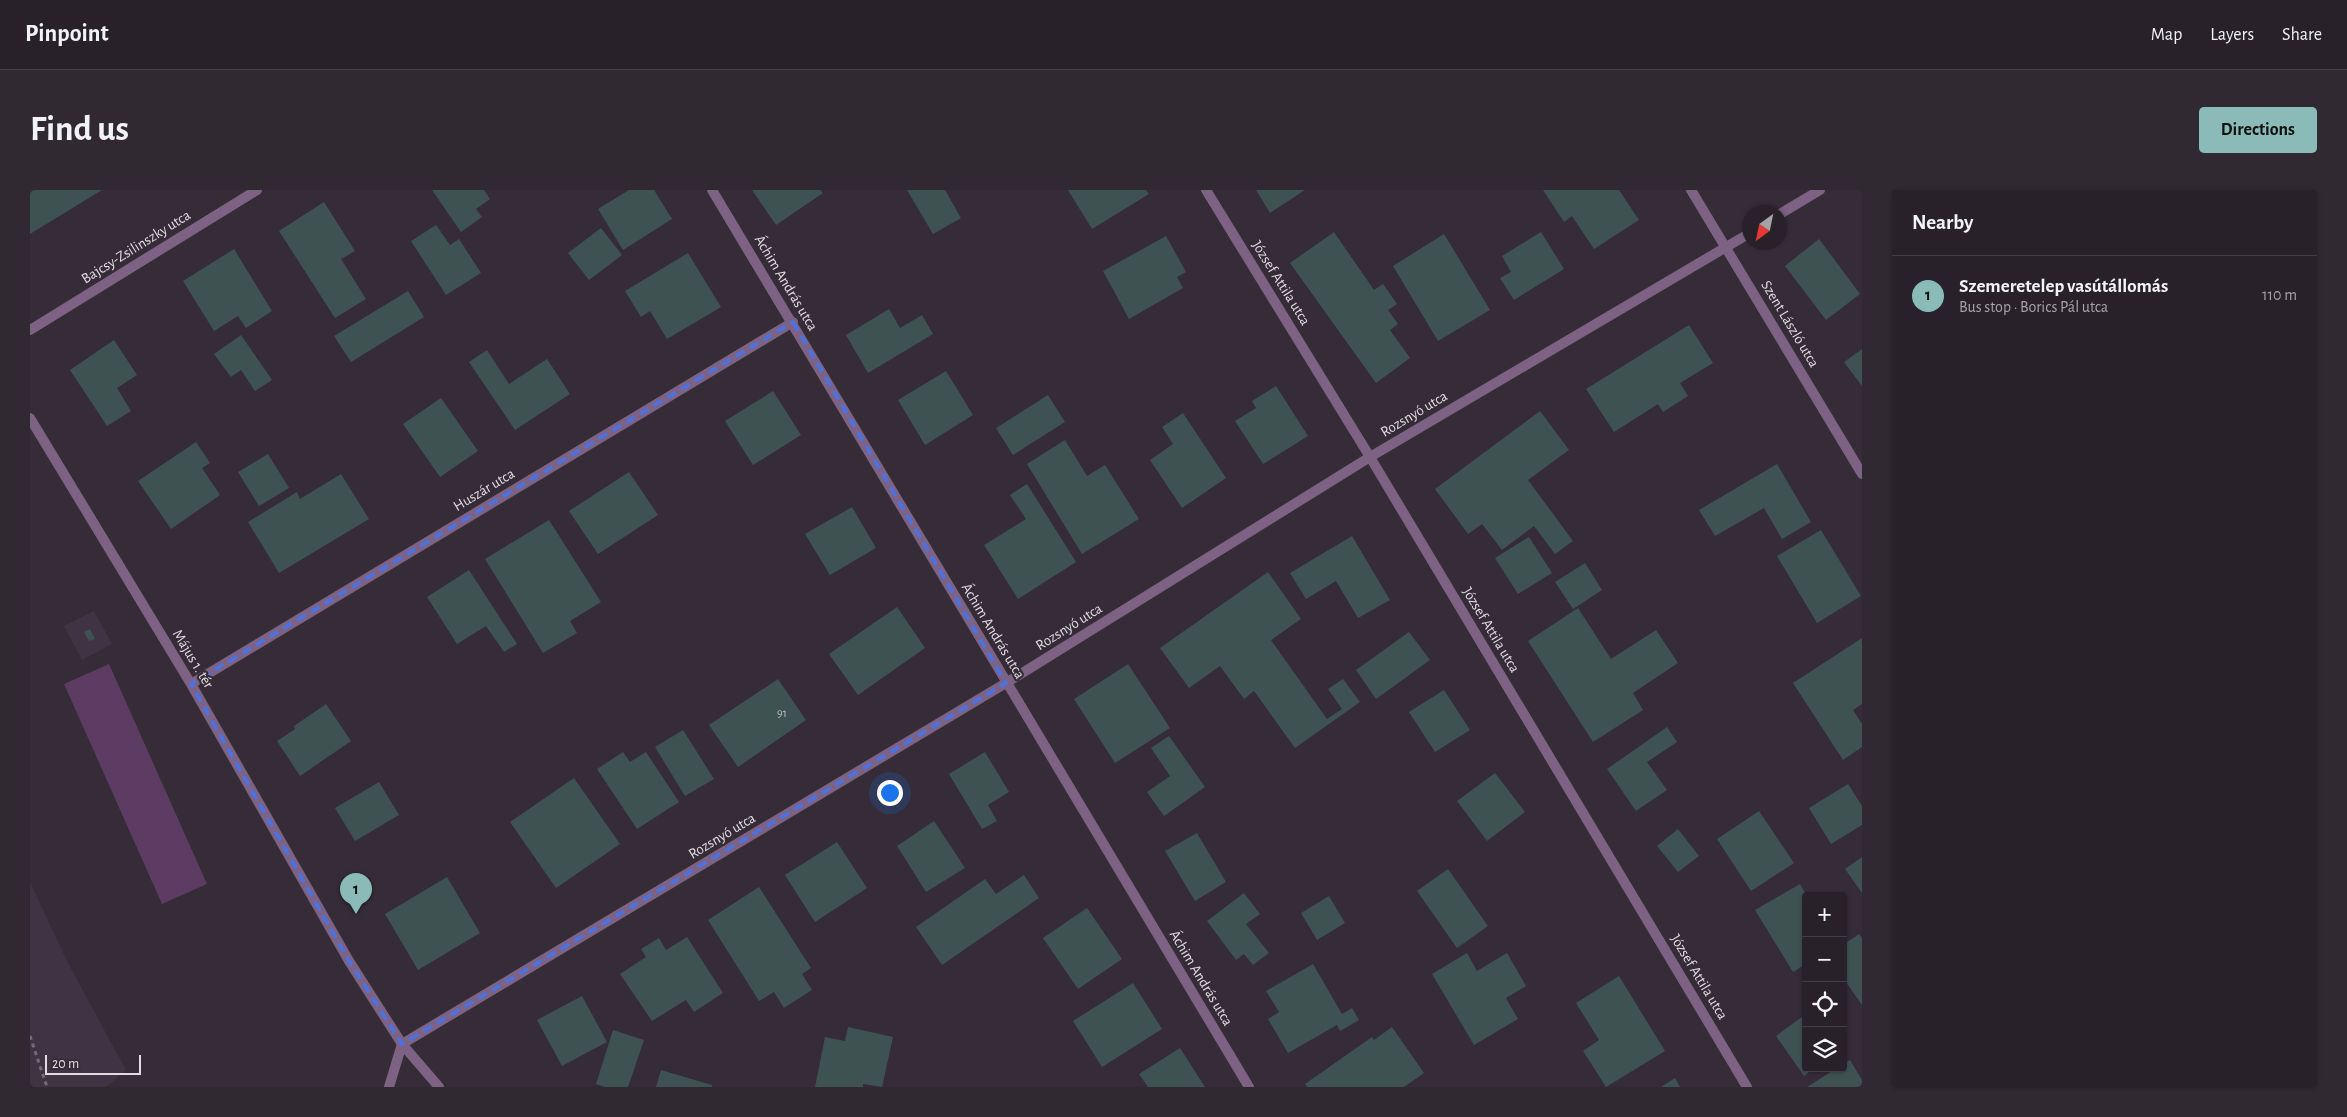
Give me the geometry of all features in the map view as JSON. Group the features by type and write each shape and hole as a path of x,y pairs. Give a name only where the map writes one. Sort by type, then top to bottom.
{"street":[{"name":"Bajcsy-Zsilinszky utca","path":"30,330 257,190"},
{"name":"Áchim András utca","path":"712,190 1249,1087"},
{"name":"József Attila utca","path":"1206,190 1370,458 1746,1087"},
{"name":"Szent László utca","path":"1691,190 1862,474"},
{"path":"1787,210 1820,190"},
{"name":"Rozsnyó utca","path":"402,1044 1006,683 1370,458 1742,238"},
{"name":"Huszár utca","path":"191,684 792,322"},
{"name":"Május 1. tér","path":"30,418 191,684 349,961 402,1044"},
{"path":"389,1087 402,1044"},
{"path":"402,1044 439,1087"}],"path":[{"path":"30,1036 47,1087"}],"highlighted area":[{"path":"793,322 1006,683 402,1044 349,961 191,684"}],"shaded area":[{"path":"94,611 112,644 82,660 64,626"},
{"path":"109,664 207,884 162,904 64,684"},
{"path":"30,882 68,963 126,1070 106,1087 30,1087"}],"building":[{"path":"30,190 102,190 30,234"},
{"path":"432,190 484,190 490,199 476,209 482,217 461,232"},
{"path":"629,190 654,190 672,219 623,250 598,209"},
{"path":"752,190 820,190 823,193 776,225"},
{"path":"907,190 945,190 961,218 933,234"},
{"path":"1068,190 1146,190 1149,194 1092,229"},
{"path":"1256,190 1305,190 1270,213"},
{"path":"1543,190 1619,190 1639,220 1594,249 1572,216 1564,222"},
{"path":"324,202 355,251 341,259 366,299 335,318 279,231"},
{"path":"436,225 450,245 459,239 481,273 446,295 411,241"},
{"path":"601,228 622,255 589,280 568,253"},
{"path":"1334,232 1374,290 1383,284 1397,304 1388,310 1398,324 1390,330 1410,358 1376,383 1290,263"},
{"path":"1541,232 1564,269 1514,300 1500,278 1511,272 1502,256"},
{"path":"1444,234 1490,310 1438,341 1393,266"},
{"path":"1166,236 1186,272 1177,277 1183,288 1129,319 1103,271"},
{"path":"1819,239 1860,294 1826,320 1785,266"},
{"path":"234,249 272,311 246,328 238,316 214,331 183,281"},
{"path":"688,253 721,307 667,339 650,311 641,317 625,291"},
{"path":"408,291 424,317 351,362 334,336"},
{"path":"889,309 900,328 922,315 933,334 868,373 846,335"},
{"path":"1689,325 1713,363 1680,383 1688,396 1663,412 1658,404 1614,432 1586,389"},
{"path":"241,335 272,380 255,391 241,370 231,377 214,354"},
{"path":"114,340 137,375 117,388 131,411 107,426 70,370"},
{"path":"1862,349 1862,386 1844,362"},
{"path":"487,350 509,384 547,359 570,394 515,430 469,362"},
{"path":"946,371 973,415 925,445 898,400"},
{"path":"1276,386 1308,436 1263,464 1235,421 1256,408 1252,401"},
{"path":"773,391 801,435 753,465 725,421"},
{"path":"1048,395 1065,422 1013,455 996,428"},
{"path":"441,398 478,451 440,477 403,424"},
{"path":"1540,411 1569,450 1528,480 1573,541 1555,554 1534,526 1502,550 1482,524 1468,534 1435,489"},
{"path":"1183,413 1226,478 1182,508 1150,460 1173,444 1162,427"},
{"path":"1065,440 1087,476 1105,465 1139,519 1082,554 1027,464"},
{"path":"196,442 210,463 202,468 220,495 171,529 138,481"},
{"path":"268,454 289,488 259,506 238,472"},
{"path":"1777,464 1811,522 1782,539 1764,508 1715,536 1699,510"},
{"path":"629,472 658,515 598,554 569,511"},
{"path":"341,474 369,519 279,573 248,522 297,492 300,499"},
{"path":"1027,484 1076,562 1018,599 984,545 1026,519 1010,495"},
{"path":"852,507 876,548 830,575 805,534"},
{"path":"549,520 601,602 570,621 577,633 543,653 485,559"},
{"path":"1821,530 1861,596 1817,623 1777,556"},
{"path":"1352,536 1390,600 1358,618 1336,581 1306,599 1290,573"},
{"path":"1529,537 1552,573 1518,594 1495,558"},
{"path":"1585,563 1602,590 1573,609 1555,582"},
{"path":"469,570 517,644 504,652 486,626 457,644 427,597"},
{"path":"1268,572 1301,619 1271,640 1327,719 1342,709 1328,689 1343,679 1360,702 1295,748 1254,691 1244,699 1220,666 1189,688 1160,648"},
{"path":"897,607 925,648 858,695 829,654"},
{"path":"1578,608 1611,659 1656,630 1678,663 1633,693 1643,710 1593,742 1528,641"},
{"path":"90,629 95,639 89,641 84,632"},
{"path":"1409,632 1430,660 1376,699 1356,670"},
{"path":"1862,638 1862,704 1853,710 1862,724 1862,747 1843,760 1793,683"},
{"path":"1128,664 1170,728 1115,763 1074,699"},
{"path":"778,679 806,720 738,767 709,725"},
{"path":"1444,690 1470,730 1435,752 1409,712"},
{"path":"326,704 351,741 300,776 277,741 295,729 294,726"},
{"path":"1667,727 1677,742 1647,762 1667,790 1636,811 1607,769"},
{"path":"683,730 714,779 685,796 655,747"},
{"path":"1169,736 1205,787 1164,816 1147,792 1170,776 1151,748"},
{"path":"623,752 630,762 646,752 679,802 637,829 597,769"},
{"path":"985,752 1009,792 988,805 997,821 982,829 949,774"},
{"path":"1495,773 1525,812 1487,841 1457,801"},
{"path":"574,778 620,844 556,888 510,822"},
{"path":"379,782 399,815 355,841 335,808"},
{"path":"1848,784 1862,806 1862,825 1831,844 1809,808"},
{"path":"1759,811 1794,863 1751,891 1717,839"},
{"path":"934,821 965,868 926,892 897,846"},
{"path":"1678,829 1699,856 1678,872 1657,846"},
{"path":"1197,833 1226,882 1195,901 1165,851"},
{"path":"837,842 867,888 815,922 785,875"},
{"path":"1862,857 1862,893 1845,869"},
{"path":"1448,869 1488,926 1457,948 1417,891"},
{"path":"1024,875 1039,898 942,965 916,927 985,879 996,894"},
{"path":"447,877 480,933 418,970 385,914"},
{"path":"1800,884 1805,892 1802,892 1802,966 1793,972 1755,910"},
{"path":"759,887 811,968 802,974 812,990 784,1008 774,992 759,1001 708,920"},
{"path":"1244,893 1260,914 1246,924 1269,953 1253,965 1244,954 1236,960 1207,921"},
{"path":"1329,896 1345,923 1317,940 1301,913"},
{"path":"1087,908 1122,959 1078,989 1043,938"},
{"path":"1859,934 1862,938 1862,1005 1847,984 1847,942"},
{"path":"687,937 723,993 694,1012 686,1000 652,1021 620,974 646,957 641,949 659,938 666,950"},
{"path":"1467,953 1477,971 1507,953 1526,986 1506,998 1518,1019 1474,1045 1432,974"},
{"path":"1313,964 1342,1014 1352,1008 1359,1020 1340,1031 1337,1025 1288,1053 1268,1019 1279,1012 1266,991"},
{"path":"1619,976 1665,1051 1606,1087 1583,1051 1599,1040 1576,1003"},
{"path":"1133,983 1162,1029 1102,1067 1073,1021"},
{"path":"582,996 607,1042 562,1066 537,1020"},
{"path":"1802,1017 1802,1072 1809,1072 1804,1076 1776,1036"},
{"path":"848,1027 893,1037 882,1087 863,1084 863,1087 815,1087 825,1037 845,1041"},
{"path":"1392,1027 1424,1073 1404,1087 1307,1087 1305,1084 1372,1037 1374,1040"},
{"path":"613,1030 644,1040 628,1087 605,1087 596,1084"},
{"path":"1180,1048 1205,1087 1148,1087 1139,1074"},
{"path":"1850,1060 1862,1080 1862,1087 1807,1087 1831,1072 1847,1072 1847,1062"},
{"path":"661,1070 712,1085 712,1087 656,1087"},
{"path":"1675,1078 1680,1087 1661,1087"}],"place":[{"name":"Szemeretelep vasútállomás","path":"356,914"}]}
